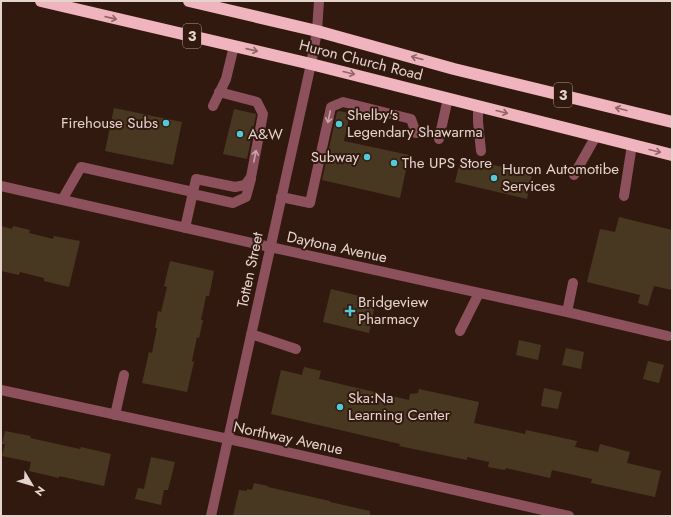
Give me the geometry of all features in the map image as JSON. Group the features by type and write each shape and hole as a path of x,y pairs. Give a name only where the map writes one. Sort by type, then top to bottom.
{"highway":[{"name":"Huron Church Road","path":"41,1 311,64 672,155"},
{"name":"Huron Church Road","path":"189,1 317,31 454,69 672,122"}],"street":[{"name":"Totten Street","path":"211,516 311,64 317,31 319,1"},
{"path":"213,106 226,79 234,46"},
{"path":"62,200 81,167 233,203 246,197 264,114 256,102 219,92"},
{"path":"440,138 448,98"},
{"path":"282,196 310,203 331,107 343,102 411,119 416,133"},
{"path":"478,106 481,151"},
{"path":"574,175 596,136"},
{"path":"624,196 632,145"},
{"path":"185,228 196,179 235,187 245,185 251,177"},
{"name":"Daytona Avenue","path":"1,186 567,312 668,336"},
{"path":"567,312 573,283"},
{"path":"460,331 479,293"},
{"path":"251,334 296,349"},
{"path":"115,415 124,375"},
{"name":"Northway Avenue","path":"1,390 569,516"}],"building":[{"path":"114,108 182,122 173,165 105,151"},
{"name":"A&W","path":"234,109 256,114 247,159 223,154"},
{"path":"337,112 350,113 344,141 409,155 400,198 322,180"},
{"name":"Huron Automotibe Services","path":"461,157 532,174 527,199 455,182"},
{"path":"619,217 672,230 672,290 654,286 648,306 638,303 640,295 587,282 600,229 615,232"},
{"path":"1,226 12,229 13,226 30,230 29,233 53,239 54,236 80,241 69,287 44,281 44,278 20,272 19,275 1,271"},
{"path":"170,261 214,271 209,296 206,296 201,320 203,320 199,338 197,337 192,361 194,362 187,392 142,383 149,352 152,353 157,328 155,328 158,311 161,312 167,287 164,286"},
{"name":"Bridgeview Pharmacy","path":"331,289 376,300 369,333 323,322"},
{"path":"519,340 541,345 538,360 516,355"},
{"path":"566,348 584,352 581,369 562,365"},
{"path":"648,361 664,365 659,383 643,379"},
{"path":"304,367 321,371 319,379 409,400 410,394 418,393 419,389 479,402 474,423 525,434 526,430 577,441 575,447 598,452 600,444 630,452 627,463 661,471 655,497 591,483 592,479 552,470 550,478 506,468 505,470 488,467 489,462 467,457 467,460 399,446 400,444 271,414 281,370 302,375"},
{"path":"544,388 562,392 558,409 541,406"},
{"path":"5,431 31,436 30,438 80,449 81,447 111,454 104,486 29,471 31,462 2,456 5,444 2,444"},
{"path":"151,457 175,462 168,490 164,490 161,505 135,499 138,488 144,489"},
{"path":"254,483 370,511 370,516 233,516 239,490 252,490"}],"place":[{"name":"Firehouse Subs","path":"166,123"},
{"name":"Shelby's Legendary Shawarma","path":"339,124"},
{"name":"A&W","path":"240,134"},
{"name":"Subway","path":"367,157"},
{"name":"The UPS Store","path":"394,163"},
{"name":"Huron Automotibe Services","path":"494,178"},
{"name":"Bridgeview Pharmacy","path":"350,311"},
{"name":"Ska:Na Learning Center","path":"340,407"}]}
